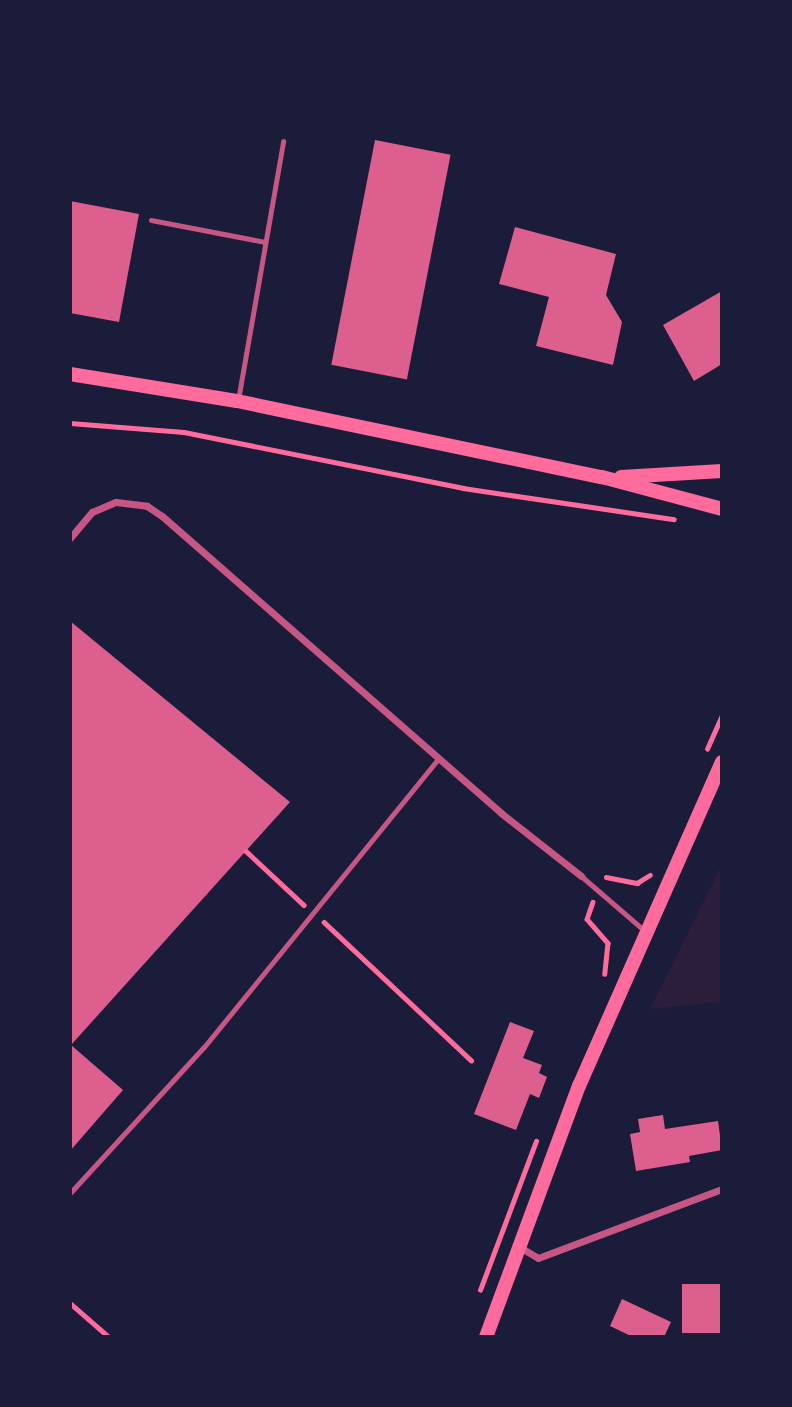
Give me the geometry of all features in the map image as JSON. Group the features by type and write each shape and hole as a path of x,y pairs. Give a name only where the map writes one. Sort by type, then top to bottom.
{"main road":[{"path":"70,374 237,401 602,477 722,509"},
{"path":"602,477 722,471"},
{"path":"486,1337 579,1086 722,762"}],"street":[{"path":"70,538 103,506 131,501 147,506 438,759 581,876"},
{"path":"518,1246 538,1258 722,1189"}],"lane":[{"path":"237,401 283,141"},
{"path":"151,220 265,242"},
{"path":"70,1193 204,1048 316,915 438,759"},
{"path":"581,876 647,933"}],"path":[{"path":"70,423 184,432 463,488 682,520"},
{"path":"703,758 722,715"},
{"path":"246,851 471,1060"},
{"path":"600,986 609,960 608,943 587,919 597,890 605,876 637,883 653,870"},
{"path":"476,1303 537,1136"},
{"path":"70,1303 109,1337"}],"shaded area":[{"path":"722,864 722,1002 650,1009"}],"building":[{"path":"375,140 451,155 407,379 331,365"},
{"path":"70,201 139,214 119,322 70,313"},
{"path":"515,227 616,254 606,295 622,322 613,365 536,346 549,297 499,284"},
{"path":"722,291 722,364 694,381 663,325"},
{"path":"70,621 290,802 71,1045 123,1090 70,1151"},
{"path":"510,1022 534,1031 523,1058 542,1065 539,1073 547,1077 539,1098 530,1094 516,1130 474,1114"},
{"path":"663,1115 665,1129 718,1121 722,1150 689,1156 690,1162 636,1171 630,1134 640,1132 638,1119"},
{"path":"682,1284 722,1284 722,1333 682,1333"},
{"path":"622,1299 671,1322 664,1337 633,1337 610,1326"}]}
